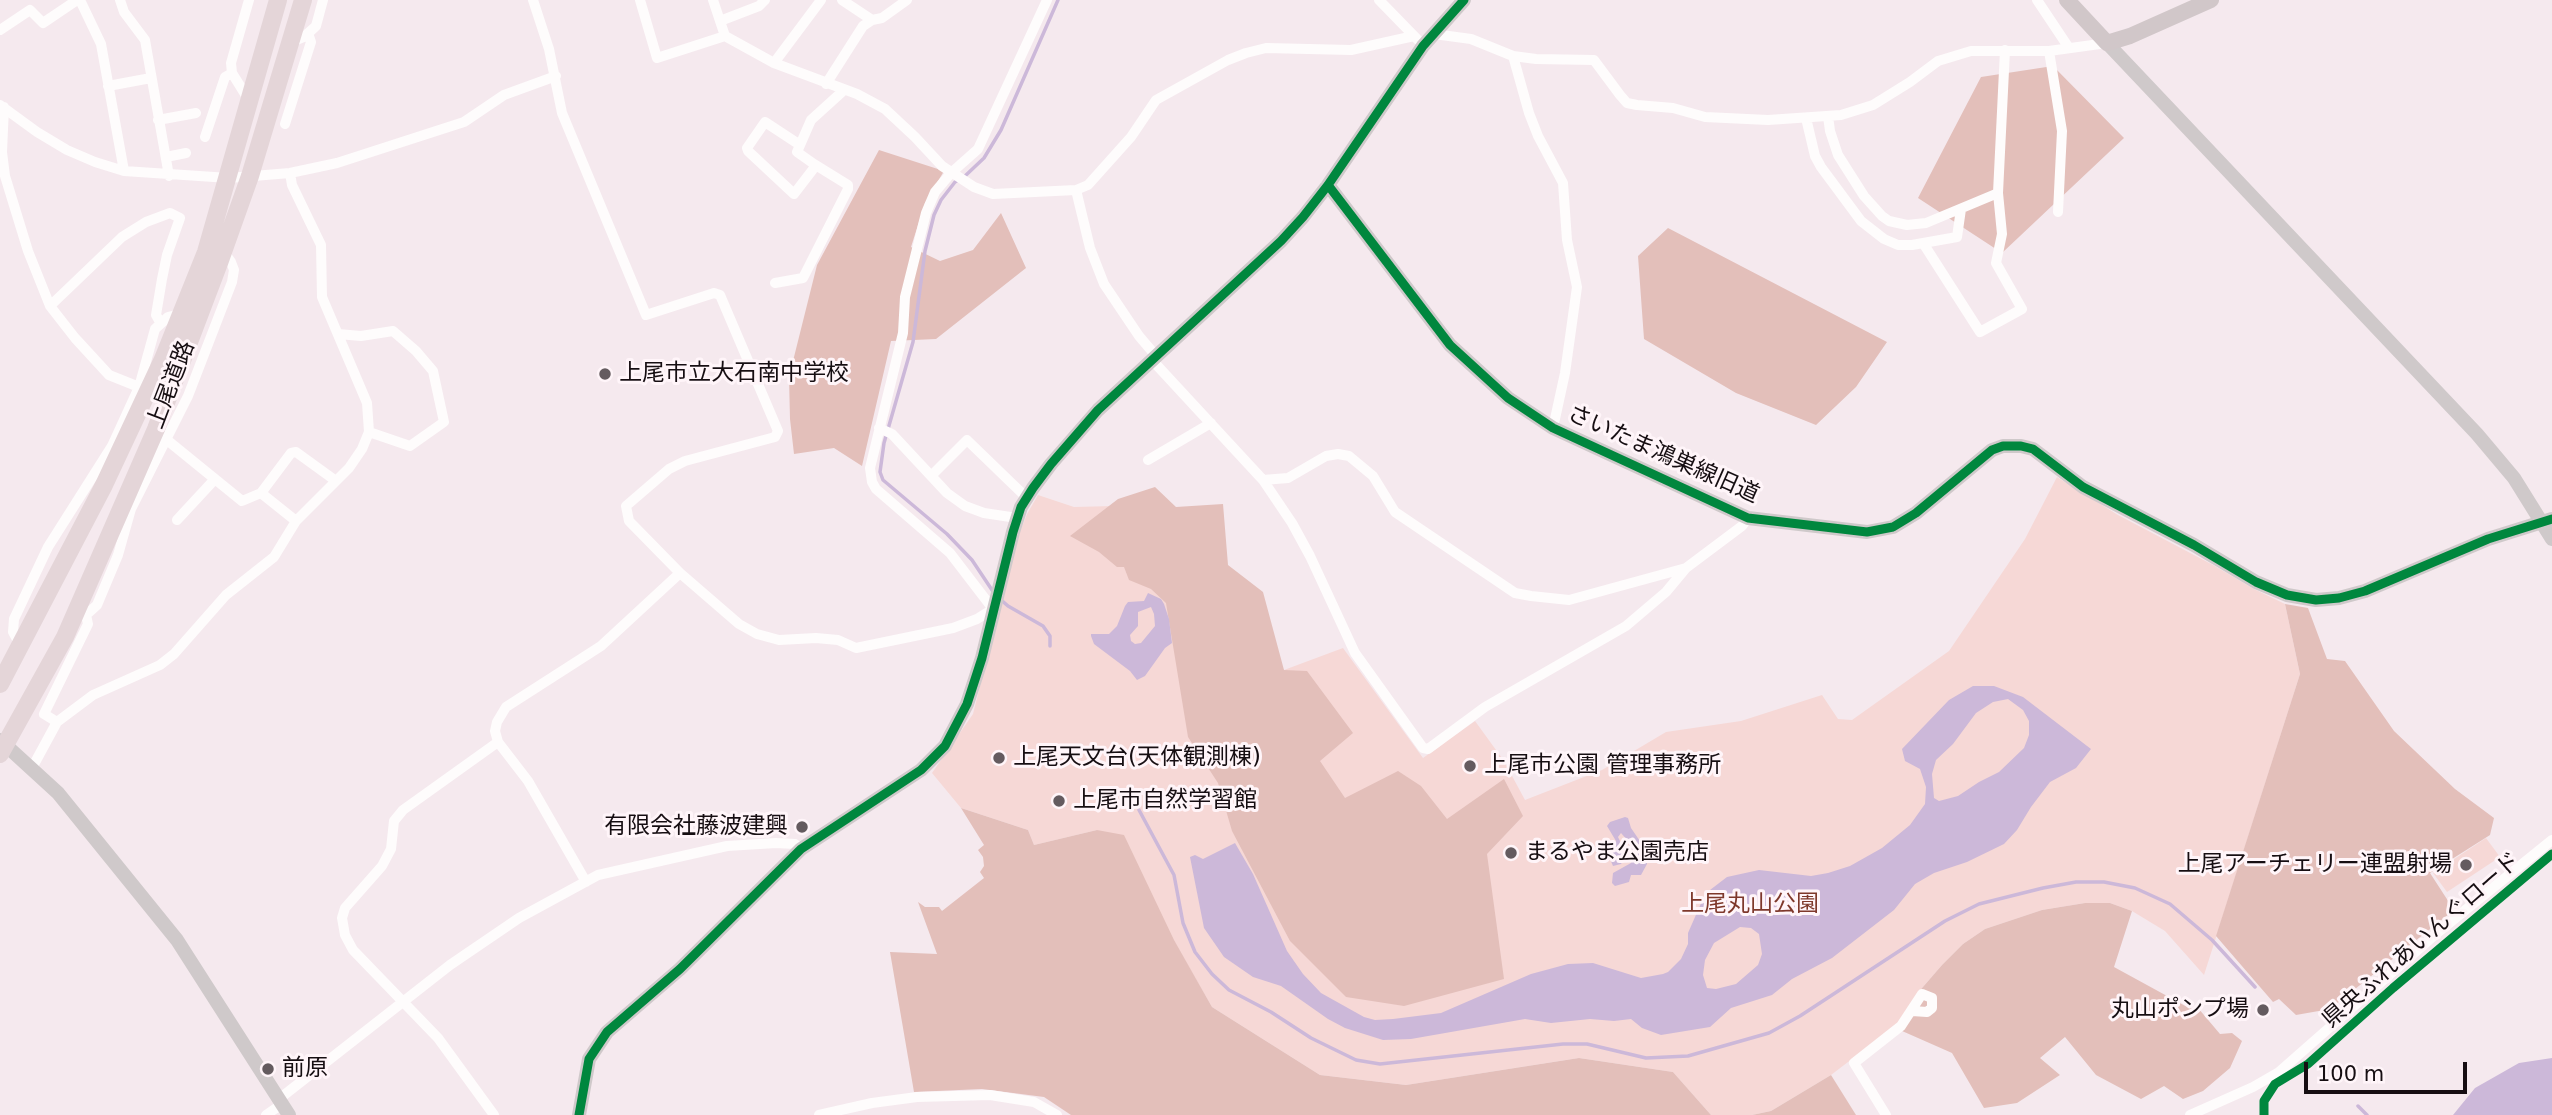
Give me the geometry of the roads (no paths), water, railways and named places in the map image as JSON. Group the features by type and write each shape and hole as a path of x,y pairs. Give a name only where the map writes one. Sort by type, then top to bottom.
{"highway":[{"name":"上尾道路","path":"0,684 110,473 163,359 206,252 278,0"},
{"name":"上尾道路","path":"2,746 80,615 156,429 250,176 270,104 300,37 303,0"}],"main road":[{"path":"2067,0 2107,43 2130,36 2211,0"}],"street":[{"path":"0,30 32,10 43,23 78,0 101,44 124,171"},
{"path":"120,0 124,12 145,40 169,176"},
{"path":"249,0 231,64 232,73 250,102"},
{"path":"300,37 316,26 323,0"},
{"path":"533,0 556,76 562,113 646,315 714,293 720,295 778,432 775,437 685,461 669,469 626,506 629,521 680,573 739,624 757,634 779,640 838,640 856,648 877,645 953,628 977,619 993,609"},
{"path":"640,0 657,58 725,36"},
{"path":"713,0 725,36 774,63 857,94 885,109 951,173 974,187 993,194 1076,190 1088,186 1103,171 1156,100 1228,60 1266,48 1351,50 1419,41 1434,34 1464,0"},
{"path":"720,21 759,6 765,0"},
{"path":"774,63 821,0"},
{"path":"842,0 872,20"},
{"path":"826,84 863,26 882,18 907,0"},
{"path":"993,609 950,553 885,498 872,482 870,468 903,333 905,297 923,222 935,191 978,149 1047,0"},
{"path":"1379,0 1419,41"},
{"path":"2037,0 2069,48"},
{"path":"1434,34 1471,39 1513,56 1594,60 1628,103 1673,108 1705,117 1768,120 1841,115 1873,105 1945,58 1971,51 2049,51 2107,43 2486,444 2547,520 2552,539"},
{"path":"285,124 311,42 300,37"},
{"path":"579,1115 589,1059 607,1032 680,970 801,849 921,770 945,746 967,704 982,658 1017,518 1027,498 1051,464 1091,418 1282,241 1328,185 1419,41"},
{"path":"1923,243 1980,332 2022,309 1996,263 2002,234 1998,192 2005,50"},
{"path":"2049,51 2062,131 2058,212"},
{"path":"1513,56 1533,125 1563,183 1567,240 1577,287 1553,428"},
{"path":"205,136 225,77 232,73"},
{"path":"1,107 67,150 124,171 229,178 290,173 337,163 464,122 504,95 556,76"},
{"path":"108,86 151,78"},
{"path":"775,283 803,278 848,189 848,185 797,152 811,120 844,91"},
{"path":"1,107 5,176 28,251 50,306 109,375 139,387"},
{"path":"158,120 196,113"},
{"path":"1828,116 1838,155 1864,196 1882,216 1899,225 1926,223 1998,192"},
{"path":"1807,118 1815,156 1861,221 1884,239 1898,245 1956,237 1961,209"},
{"path":"800,145 765,122 747,148 794,194 814,164"},
{"path":"166,156 186,153"},
{"path":"32,768 57,722 93,695 160,665 174,654 226,595 265,566 274,557 296,521 356,460 369,432 367,403 322,297 321,245 292,185 290,173"},
{"name":"さいたま鴻巣線旧道","path":"1328,185 1450,345 1508,398 1553,428 1748,518 1867,532 1892,527 1916,513 1992,450 2003,446 2021,446 2032,449 2083,487 2194,545 2256,582 2287,596 2316,600 2339,598 2365,591 2488,539 2547,520"},
{"path":"1076,190 1090,248 1104,284 1154,358 1263,480 1304,545 1354,653 1423,748 1428,749 1485,707 1626,626 1666,592 1686,568 1742,526 1748,518"},
{"path":"50,306 122,237 146,222 170,212 180,218 162,279 156,315 160,322"},
{"path":"57,722 44,714 88,624 80,615 97,605 107,586 131,509 188,396 232,282 231,262 223,251"},
{"path":"20,645 13,632 14,619 48,547 112,446 139,387 155,329 160,322 180,314"},
{"path":"338,334 361,335 393,331 416,351 433,371 444,422 410,446 369,432"},
{"path":"1148,460 1211,423"},
{"path":"879,428 892,434 947,493 965,506 984,513 1017,518"},
{"path":"167,440 242,501 261,494 291,453 296,452 336,481"},
{"path":"931,476 967,440 1027,498"},
{"path":"1263,480 1288,478 1326,456 1349,456 1373,475 1395,512 1515,593 1569,600 1686,568"},
{"path":"177,520 215,480"},
{"path":"261,494 296,521"},
{"path":"586,882 528,781 498,742 495,731 497,722 506,707 601,646 680,573"},
{"path":"494,1115 438,1038 353,950 345,935 342,918 345,908 382,866 391,849 394,821 403,810 498,742"},
{"path":"2,746 32,768 94,836 177,940 283,1106"},
{"path":"2190,1115 2253,1087 2279,1072 2437,933 2552,840"},
{"path":"265,1115 283,1106 450,965 498,932 586,882 607,872 673,860 727,846 776,843 795,844 801,849"},
{"path":"1886,1115 1854,1063 1901,1026 1912,1011"},
{"path":"819,1115 917,1097 990,1096 1034,1102 1055,1114"}],"waterway":[{"path":"994,593 972,560 947,534 883,480 880,472 884,443 913,342 925,251 934,215 941,200 955,182 984,158 1001,130 1058,0"},
{"path":"1000,599 1043,626 1050,636 1050,646"},
{"path":"1139,810 1174,875 1183,923 1195,952 1212,974 1229,990 1271,1012 1311,1038 1356,1060 1380,1064 1563,1044 1587,1044 1646,1058 1688,1056 1769,1033 1800,1016 1945,921 1979,904 2076,882 2104,882 2135,888 2170,904 2212,940 2255,987"},
{"path":"2358,1106 2367,1115"}],"place":[{"name":"上尾市立大石南中学校","path":"605,374"},
{"name":"上尾天文台(天体観測棟)","path":"999,758"},
{"name":"上尾市公園 管理事務所","path":"1470,766"},
{"name":"上尾市自然学習館","path":"1059,801"},
{"name":"有限会社藤波建興","path":"802,827"},
{"name":"まるやま公園売店","path":"1511,853"},
{"name":"上尾アーチェリー連盟射場","path":"2466,865"},
{"name":"丸山ポンプ場","path":"2263,1010"},
{"name":"前原","path":"268,1069"}],"park label":[{"name":"上尾丸山公園","path":"1750,905"}]}
